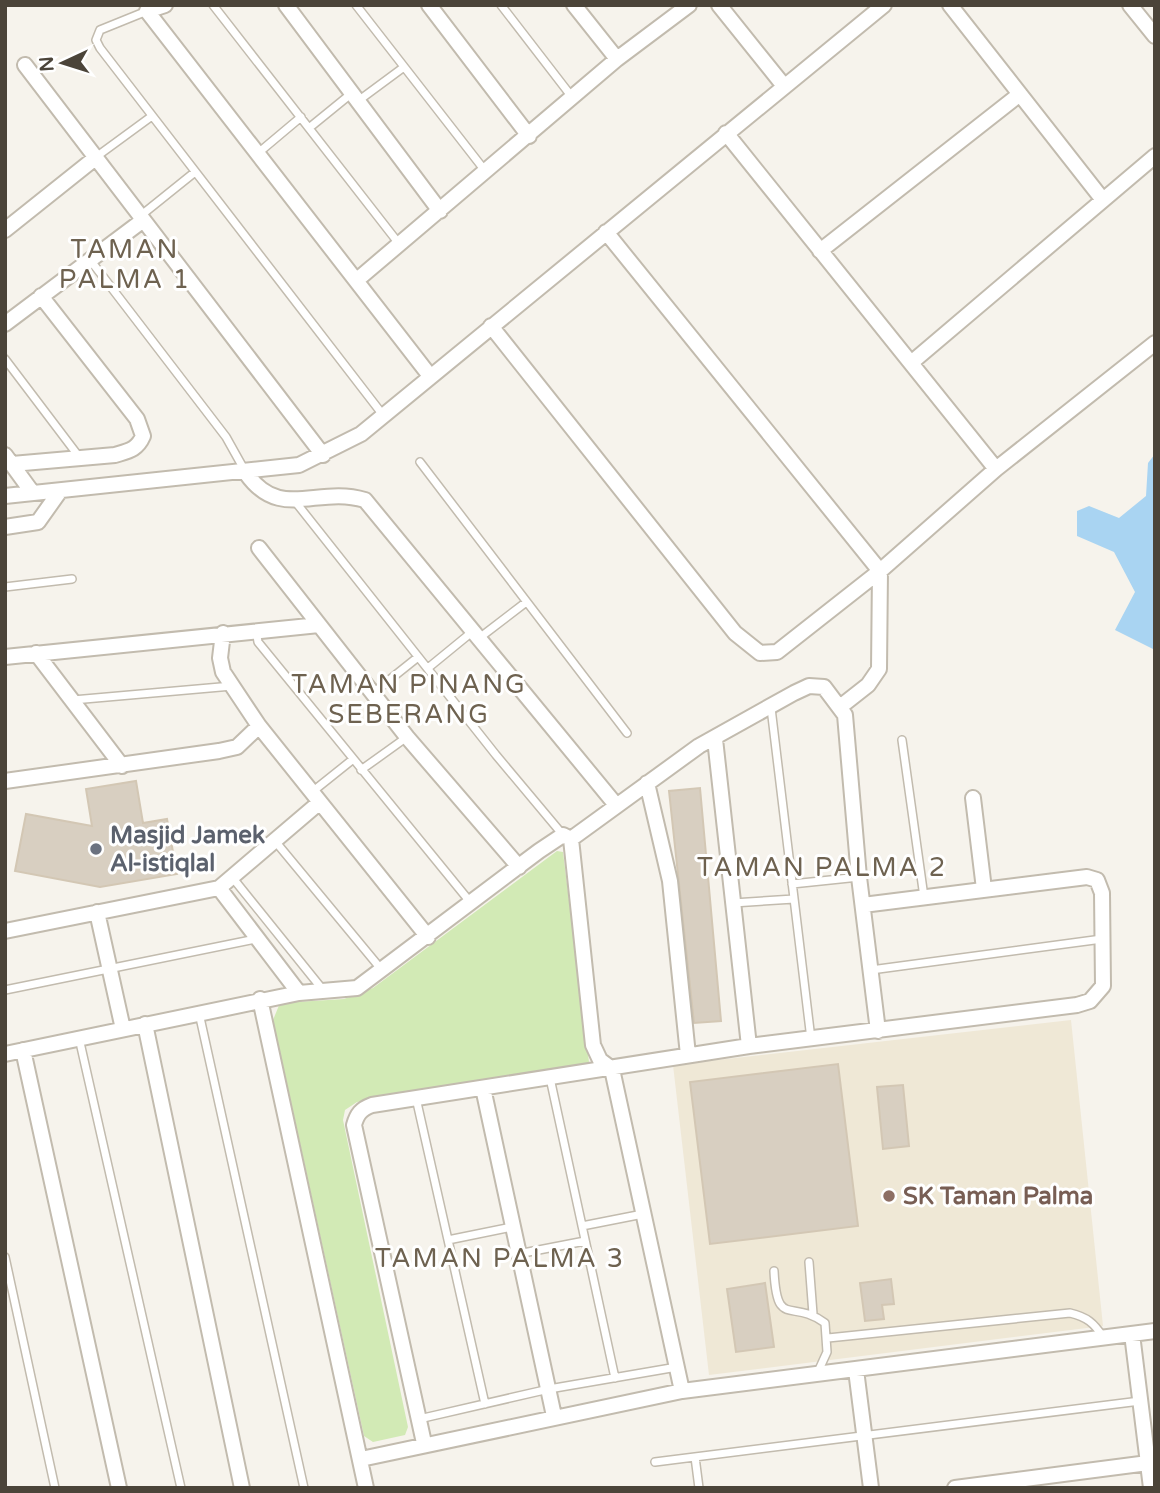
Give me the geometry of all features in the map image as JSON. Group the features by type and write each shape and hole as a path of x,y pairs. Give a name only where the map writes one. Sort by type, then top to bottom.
{"street":[{"path":"165,5 147,11 430,376"},
{"path":"286,5 440,211"},
{"path":"429,5 529,136"},
{"path":"574,5 617,59"},
{"path":"357,280 617,59 690,5"},
{"path":"719,5 784,86"},
{"path":"5,495 246,473 299,465 323,455 360,434 884,5"},
{"path":"950,5 1103,200"},
{"path":"1130,5 1155,36"},
{"path":"25,65 94,159 323,455"},
{"path":"820,251 1020,94"},
{"path":"726,133 996,469"},
{"path":"911,363 1155,156"},
{"path":"5,230 94,159"},
{"path":"5,324 90,261 140,219"},
{"path":"606,232 880,571 879,669 868,685 840,707"},
{"path":"9,460 80,458 131,451 139,445 142,429 41,296"},
{"path":"491,326 735,634 760,653 777,652 880,571 996,469 1155,343"},
{"path":"9,460 32,492"},
{"path":"246,473 257,489 274,499 337,495 365,500 474,636 616,805"},
{"path":"5,527 38,522 60,491"},
{"path":"258,548 407,737 519,867"},
{"path":"5,657 319,625"},
{"path":"223,633 221,665 232,686 260,726 428,937"},
{"path":"36,653 122,766"},
{"path":"5,1054 260,999 357,988 519,867 715,739 809,686 824,687 845,715 859,877 878,1031"},
{"path":"5,781 122,766 237,747 260,726"},
{"path":"715,739 749,1046"},
{"path":"648,783 670,881 688,1055"},
{"path":"6,929 219,888 316,797"},
{"path":"973,797 984,889"},
{"path":"567,837 593,1045 600,1060 612,1069 682,1391"},
{"path":"424,1443 354,1125 363,1109 416,1098 688,1055 1090,1000 1102,986 1102,893 1097,880 1087,877 863,905"},
{"path":"219,888 299,993"},
{"path":"97,912 123,1029"},
{"path":"260,999 366,1488"},
{"path":"145,1024 242,1488"},
{"path":"23,1050 119,1488"},
{"path":"482,1088 554,1416"},
{"path":"361,1458 682,1391 1155,1331"},
{"path":"1132,1334 1151,1488"},
{"path":"856,1370 871,1488"},
{"path":"955,1488 1148,1463"}],"lane":[{"path":"214,5 400,244"},
{"path":"356,5 486,172"},
{"path":"501,5 573,97"},
{"path":"147,11 100,30 96,40 383,415"},
{"path":"309,128 404,67"},
{"path":"94,159 152,116"},
{"path":"257,154 301,117"},
{"path":"140,219 195,172"},
{"path":"90,261 226,437 246,473"},
{"path":"5,359 80,458"},
{"path":"420,462 525,603 627,733"},
{"path":"294,499 418,657 567,837"},
{"path":"5,587 72,579"},
{"path":"428,668 525,603"},
{"path":"256,630 258,642 471,903"},
{"path":"373,693 418,657"},
{"path":"72,700 232,686"},
{"path":"771,708 811,1039"},
{"path":"360,770 407,737"},
{"path":"902,740 924,898"},
{"path":"316,797 352,760"},
{"path":"274,839 382,970"},
{"path":"231,876 326,993"},
{"path":"792,884 859,877"},
{"path":"732,903 794,899"},
{"path":"5,990 256,939"},
{"path":"870,970 1102,939"},
{"path":"199,1013 304,1488"},
{"path":"79,1038 181,1488"},
{"path":"550,1078 615,1378"},
{"path":"416,1098 485,1404"},
{"path":"582,1226 643,1214"},
{"path":"448,1240 512,1227"},
{"path":"518,1254 585,1241"},
{"path":"5,1257 55,1488"},
{"path":"808,1262 813,1314"},
{"path":"774,1271 775,1294 780,1307 789,1313 813,1314 825,1323 828,1338 824,1363 817,1375"},
{"path":"828,1338 1070,1313 1085,1317 1096,1325 1103,1338"},
{"path":"419,1419 549,1390 677,1367"},
{"path":"655,1462 865,1438 1140,1401"},
{"path":"695,1457 699,1488"}],"shaded area":[{"name":"SK Taman Palma","path":"1071,1020 1103,1326 709,1375 673,1065"}],"green space":[{"path":"557,851 563,852 589,1062 582,1067 357,1102 345,1110 343,1120 408,1427 405,1435 373,1442 364,1436 273,1020 280,1003 344,999 373,988"}],"water":[{"path":"1155,454 1155,650 1115,630 1135,592 1114,552 1077,536 1077,511 1089,506 1119,518 1146,496 1148,463"}],"building":[{"name":"Masjid Jamek Al-istiqlal","path":"136,781 143,823 167,819 177,874 100,887 15,871 26,814 92,826 86,789"},
{"path":"700,788 721,1021 694,1023 669,791"},
{"path":"838,1064 858,1226 710,1244 690,1082"},
{"path":"903,1085 909,1146 883,1149 877,1087"},
{"path":"891,1279 894,1304 882,1305 884,1319 865,1321 860,1283"},
{"path":"765,1283 774,1347 736,1352 727,1289"}],"place":[{"name":"Masjid Jamek Al-istiqlal","path":"96,849"},
{"name":"SK Taman Palma","path":"889,1196"}],"district":[{"name":"TAMAN PALMA 1","path":"125,264"},
{"name":"TAMAN PINANG SEBERANG","path":"409,699"},
{"name":"TAMAN PALMA 2","path":"822,867"},
{"name":"TAMAN PALMA 3","path":"500,1258"}]}
